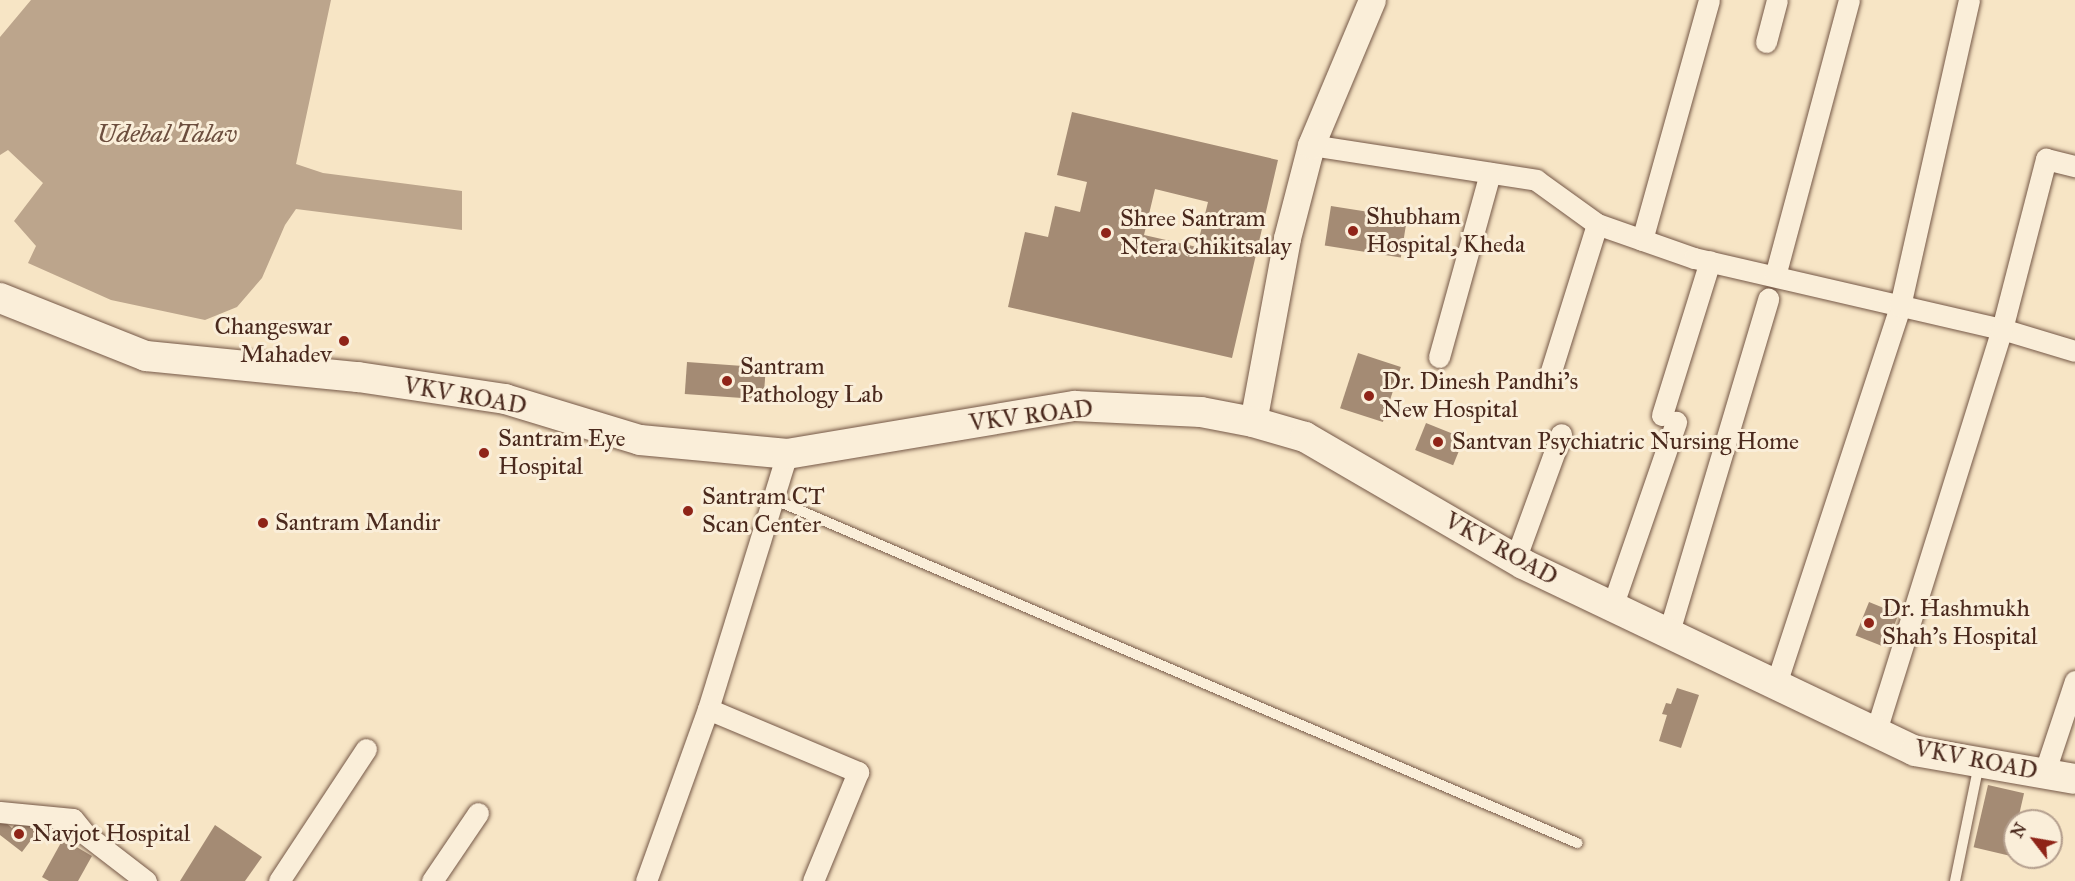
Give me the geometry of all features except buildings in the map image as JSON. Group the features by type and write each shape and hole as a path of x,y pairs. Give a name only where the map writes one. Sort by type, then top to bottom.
{"main road":[{"name":"VKV ROAD","path":"0,297 146,356 358,378 505,399 640,440 787,454 1075,406 1202,412 1253,422 1305,437 1515,560 1875,734 1915,751 2075,779"}],"street":[{"path":"1253,422 1287,238 1311,144 1372,0"},
{"path":"1642,240 1709,0"},
{"path":"1766,42 1777,0"},
{"path":"1775,276 1849,0"},
{"path":"1775,687 1900,306 1969,0"},
{"path":"1311,144 1536,180 1597,224 1642,240 1710,261 2002,329 2075,351"},
{"path":"1875,734 2002,329 2046,159 2075,166"},
{"path":"1439,357 1490,173"},
{"path":"1551,371 1597,224"},
{"path":"1612,607 1669,419 1710,261"},
{"path":"1668,634 1768,299"},
{"path":"1515,560 1561,434"},
{"path":"646,881 708,709 787,454"},
{"path":"2044,774 2075,681"},
{"path":"708,709 858,772 813,881"},
{"path":"279,881 366,749"},
{"path":"0,812 73,819 85,834 146,881"},
{"path":"432,881 478,813"}],"lane":[{"path":"773,499 1577,843"},
{"path":"1955,881 1979,762"}],"water":[{"name":"Udebal Talav","path":"31,0 331,0 296,164 323,173 462,191 462,230 296,209 285,225 262,278 237,307 205,320 111,300 28,263 36,246 14,221 43,183 8,150 0,155 0,37"}],"place":[{"name":"Shubham Hospital, Kheda","path":"1353,231"},
{"name":"Shree Santram Ntera Chikitsalay","path":"1106,233"},
{"name":"Changeswar Mahadev","path":"344,341"},
{"name":"Santram Pathology Lab","path":"727,381"},
{"name":"Dr. Dinesh Pandhi's New Hospital","path":"1369,396"},
{"name":"Santvan Psychiatric Nursing Home","path":"1438,442"},
{"name":"Santram Eye Hospital","path":"484,453"},
{"name":"Santram CT Scan Center","path":"688,511"},
{"name":"Santram Mandir","path":"263,523"},
{"name":"Dr. Hashmukh Shah's Hospital","path":"1869,623"},
{"name":"Navjot Hospital","path":"19,834"}]}
